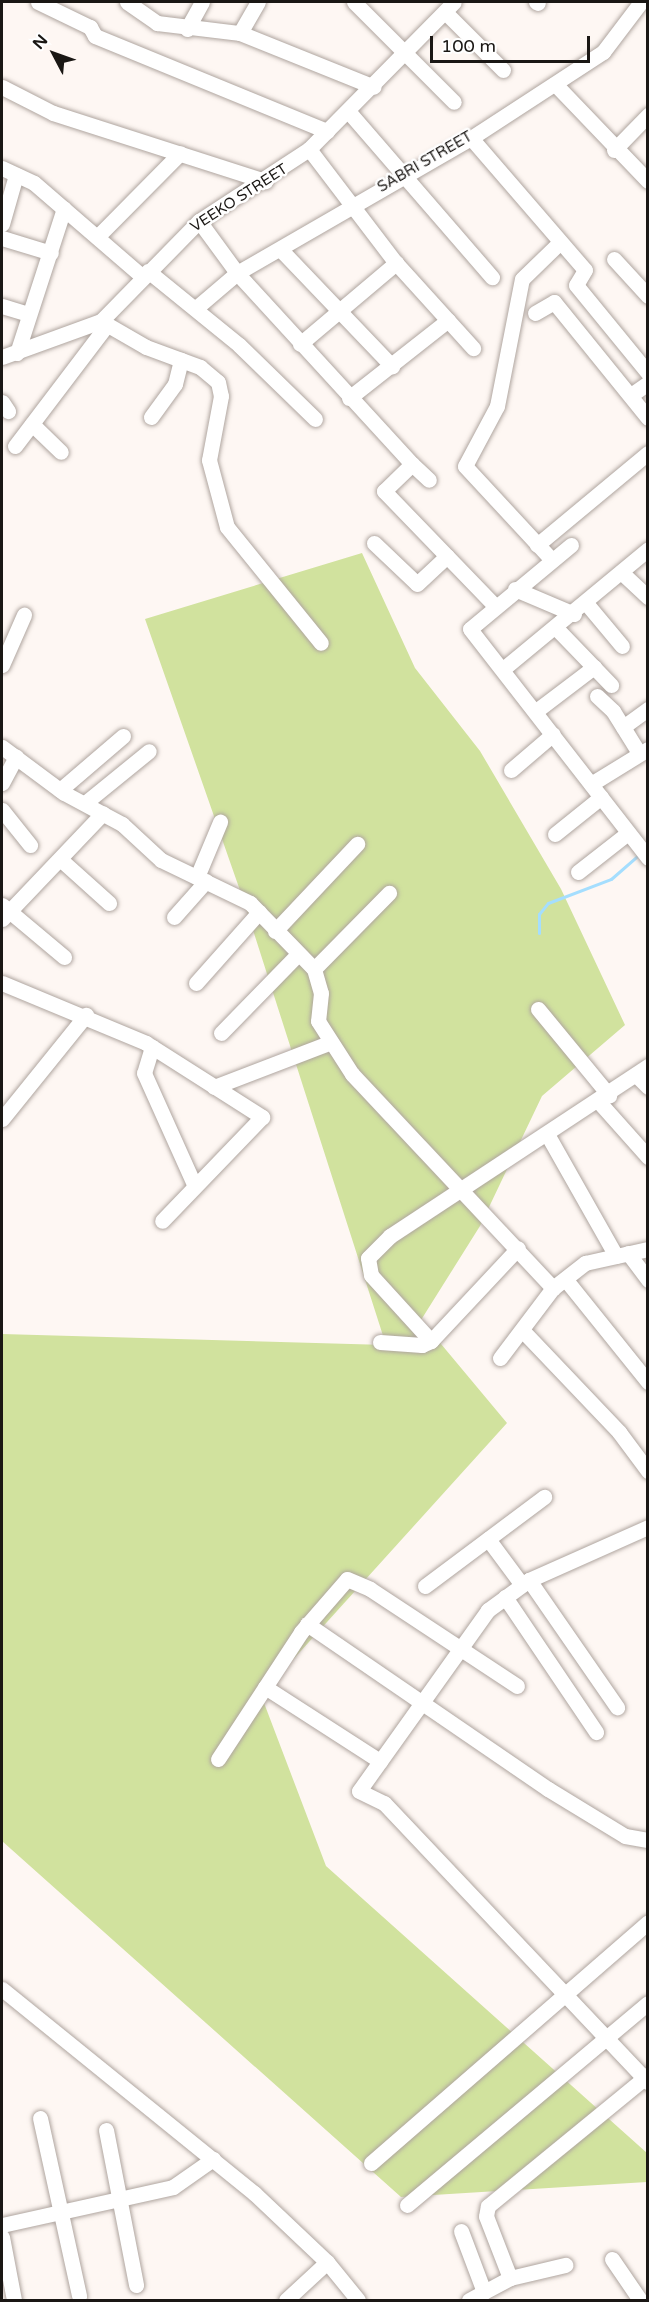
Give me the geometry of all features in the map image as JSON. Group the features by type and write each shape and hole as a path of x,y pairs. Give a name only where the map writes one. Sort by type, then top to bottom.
{"street":[{"path":"38,2 90,27 95,36 327,131"},
{"path":"128,2 157,23 187,29 240,33 374,87"},
{"path":"187,29 202,2"},
{"path":"240,33 258,2"},
{"path":"354,2 454,102"},
{"name":"SABRI STREET","path":"196,308 237,273 281,250 400,175 471,138 603,52 641,2"},
{"path":"449,7 503,70"},
{"name":"VEEKO STREET","path":"2,357 104,324 145,274 199,221 265,181 309,149 374,87 449,7"},
{"path":"555,84 614,150 648,181"},
{"path":"2,87 53,113 265,181"},
{"path":"348,111 400,175 492,277"},
{"path":"614,150 648,115"},
{"path":"471,138 585,270 576,285 647,372"},
{"path":"309,149 396,263 473,348"},
{"path":"97,237 180,153"},
{"path":"2,224 9,172 64,208 145,274 196,308 315,419"},
{"path":"17,353 64,208"},
{"path":"199,221 237,273 300,344 429,480"},
{"path":"2,238 51,253"},
{"path":"552,560 465,466 497,406 522,279 560,242"},
{"path":"281,250 392,366"},
{"path":"614,259 648,296"},
{"path":"300,344 396,263"},
{"path":"535,313 554,302 648,418"},
{"path":"2,306 29,314"},
{"path":"349,398 447,320"},
{"path":"15,446 104,324 214,375 221,390 209,460 227,527 321,643"},
{"path":"151,417 175,384 181,360"},
{"path":"631,396 648,383"},
{"path":"32,424 61,452"},
{"path":"537,545 648,453"},
{"path":"412,464 384,491 494,605"},
{"path":"374,543 417,584 447,556"},
{"path":"571,545 494,605 470,629 536,711 643,852"},
{"path":"503,669 557,629 648,549"},
{"path":"621,572 648,597"},
{"path":"515,589 574,614"},
{"path":"586,603 622,646"},
{"path":"2,665 24,615"},
{"path":"557,629 610,685"},
{"path":"536,711 594,667"},
{"path":"591,784 644,753 597,696"},
{"path":"623,728 648,709"},
{"path":"511,770 553,734"},
{"path":"60,790 123,736"},
{"path":"2,747 60,790 103,813 161,860 201,879 259,912 314,969 321,993 318,1021 352,1074 518,1248 560,1284 648,1382"},
{"path":"85,803 149,751"},
{"path":"2,783 16,757"},
{"path":"555,834 601,797"},
{"path":"2,810 30,845"},
{"path":"64,957 5,911 60,859 103,813"},
{"path":"174,917 201,879 220,822"},
{"path":"578,872 628,833"},
{"path":"275,931 357,844"},
{"path":"60,859 109,903"},
{"path":"314,969 389,893"},
{"path":"196,983 259,912"},
{"path":"221,1033 298,954"},
{"path":"2,984 86,1015 152,1047 262,1117 194,1184 162,1221"},
{"path":"538,1009 648,1157"},
{"path":"2,1119 86,1015"},
{"path":"214,1087 331,1042"},
{"path":"152,1047 144,1074 194,1184"},
{"path":"430,1341 366,1264 390,1236 604,1099 642,1070 648,1087"},
{"path":"547,1134 622,1255 648,1280"},
{"path":"380,1342 422,1345 430,1341 518,1248"},
{"path":"500,1358 560,1284 585,1263 648,1249"},
{"path":"522,1330 619,1432 648,1471"},
{"path":"424,1586 544,1497"},
{"path":"510,2278 486,2216 488,2206 646,2078 605,2041 384,1803 359,1791 456,1648 505,1597 526,1583 648,1527"},
{"path":"488,1539 526,1583 617,1707"},
{"path":"218,1759 307,1624 340,1581 352,1579 517,1686"},
{"path":"505,1597 596,1732"},
{"path":"307,1624 548,1789 625,1836 648,1840"},
{"path":"265,1687 380,1761"},
{"path":"371,2163 648,1922"},
{"path":"2,1989 213,2159 327,2262 358,2301"},
{"path":"407,2205 648,2003"},
{"path":"40,2118 79,2296"},
{"path":"106,2130 136,2285"},
{"path":"2,2225 173,2187 213,2159"},
{"path":"461,2231 483,2292"},
{"path":"2,2237 14,2301"},
{"path":"612,2259 640,2301"},
{"path":"286,2301 327,2262"},
{"path":"469,2301 510,2278 565,2265"}],"green space":[{"path":"362,553 415,668 480,751 561,889 625,1025 542,1096 480,1226 421,1320 507,1423 261,1695 326,1866 647,2153 647,2182 401,2197 2,1841 2,1334 386,1345 243,899 145,619"}],"waterway":[{"path":"539,933 539,914 548,903 611,879 639,855"}]}
